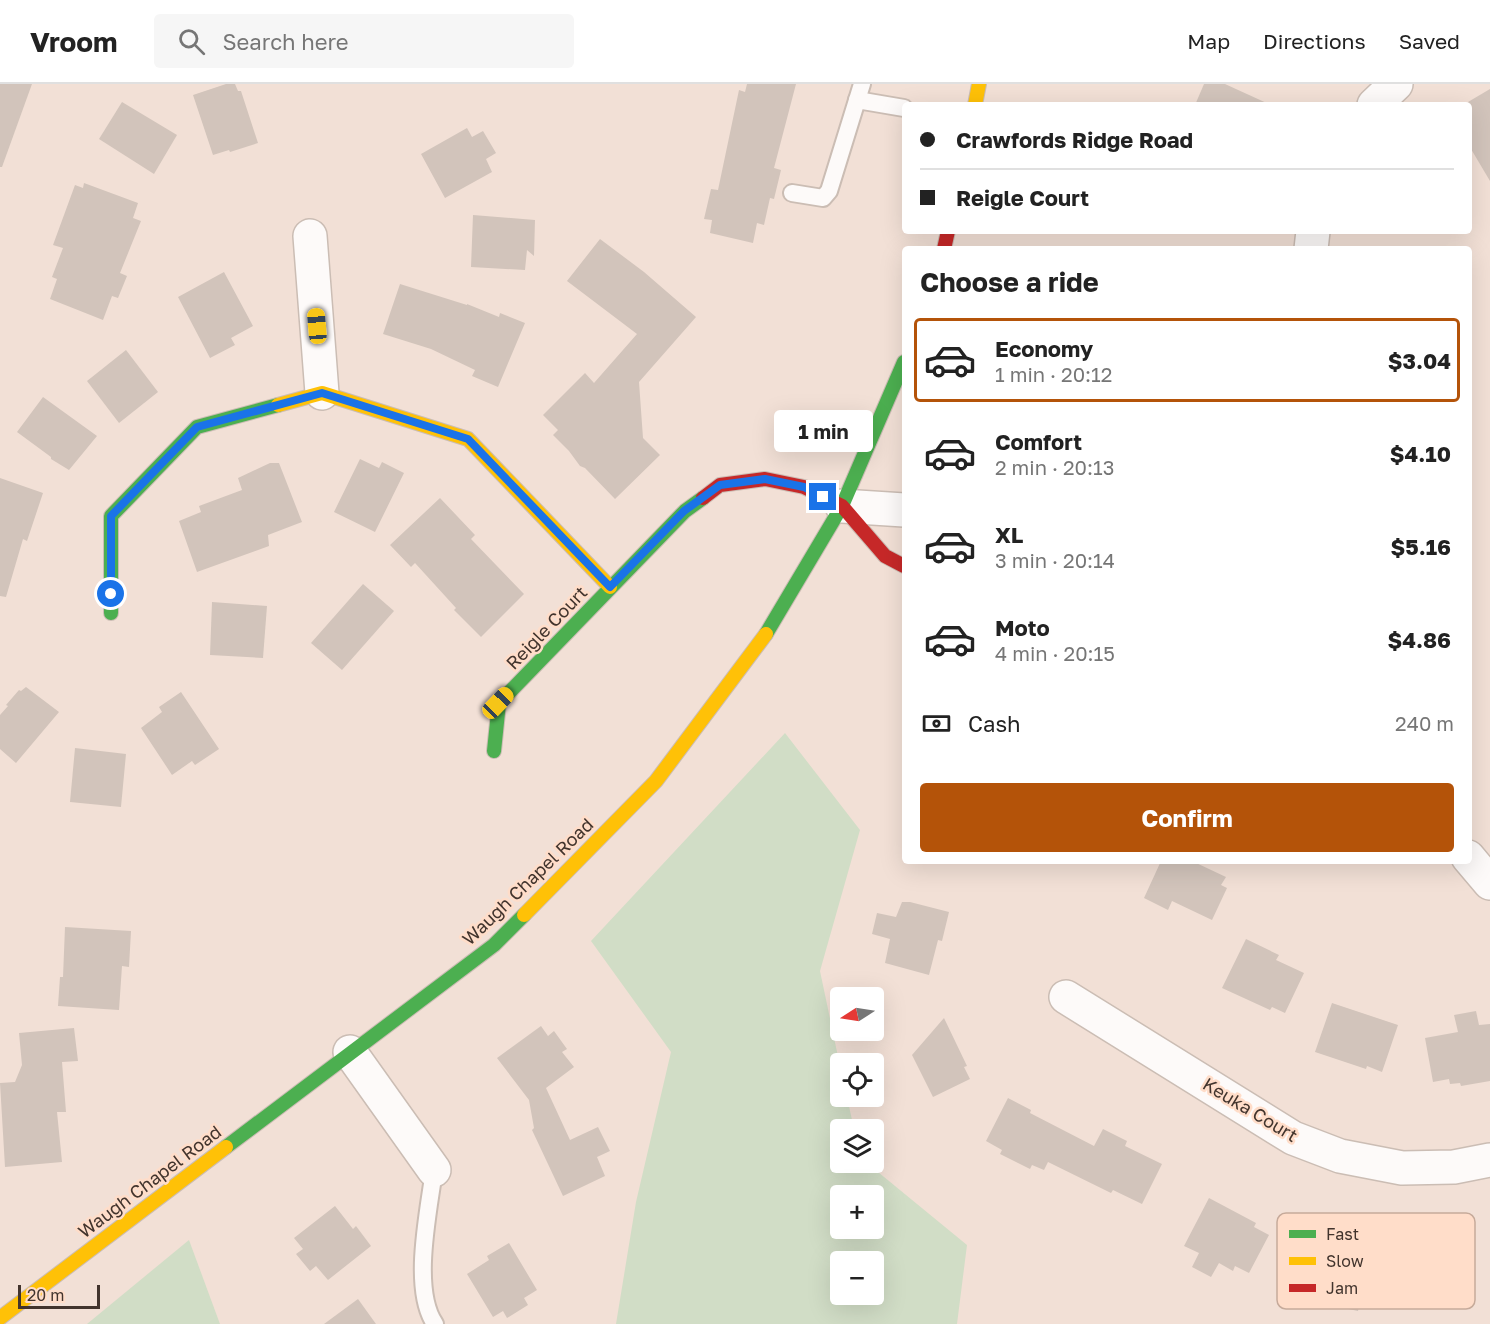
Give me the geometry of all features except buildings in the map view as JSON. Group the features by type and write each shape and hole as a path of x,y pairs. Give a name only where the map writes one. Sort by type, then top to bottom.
{"main road":[{"path":"976,102 979,84"},
{"name":"Waugh Chapel Road","path":"2,1312 494,945 656,782 765,636 842,506 902,367"},
{"path":"111,614 111,516 197,427 322,393 468,439 610,587"},
{"name":"Reigle Court","path":"494,751 498,703 684,511 720,485 765,479 804,487 842,506"},
{"path":"842,506 885,556 902,565"}],"street":[{"path":"1377,102 1396,84"},
{"path":"310,237 322,393"},
{"path":"842,506 902,510"},
{"path":"1472,862 1490,883"},
{"name":"Keuka Court","path":"1066,997 1293,1138 1303,1142 1340,1156 1402,1168 1454,1167 1490,1160"},
{"path":"351,1052 434,1170"}],"lane":[{"path":"792,193 823,198 829,190 859,92 902,107"},
{"path":"434,1170 422,1266 428,1314 435,1324"}],"green space":[{"path":"785,733 860,830 820,971 830,1018 830,1041 835,1041 837,1053 830,1053 830,1107 849,1107 852,1119 830,1119 830,1173 879,1173 967,1245 957,1324 616,1324 636,1202 671,1052 591,941"},
{"path":"189,1240 220,1324 87,1324"}],"traffic: fast":[{"path":"766,634 842,506 902,367"},
{"path":"111,613 111,516 197,427 278,405"},
{"path":"494,751 499,703 685,511 703,498"},
{"path":"226,1147 494,945 524,915"}],"traffic: slow":[{"path":"976,102 979,84"},
{"path":"278,405 322,393 468,439 610,587"},
{"path":"524,915 656,781 766,634"},
{"path":"0,1318 226,1147"}],"traffic: jam":[{"path":"945,246 947,234"},
{"path":"703,498 720,485 765,479 804,487 842,506 885,556 902,565"}],"route":[{"path":"111,594 111,516 197,427 322,393 468,439 610,587 684,511 720,485 765,479 804,487 823,497"}]}
